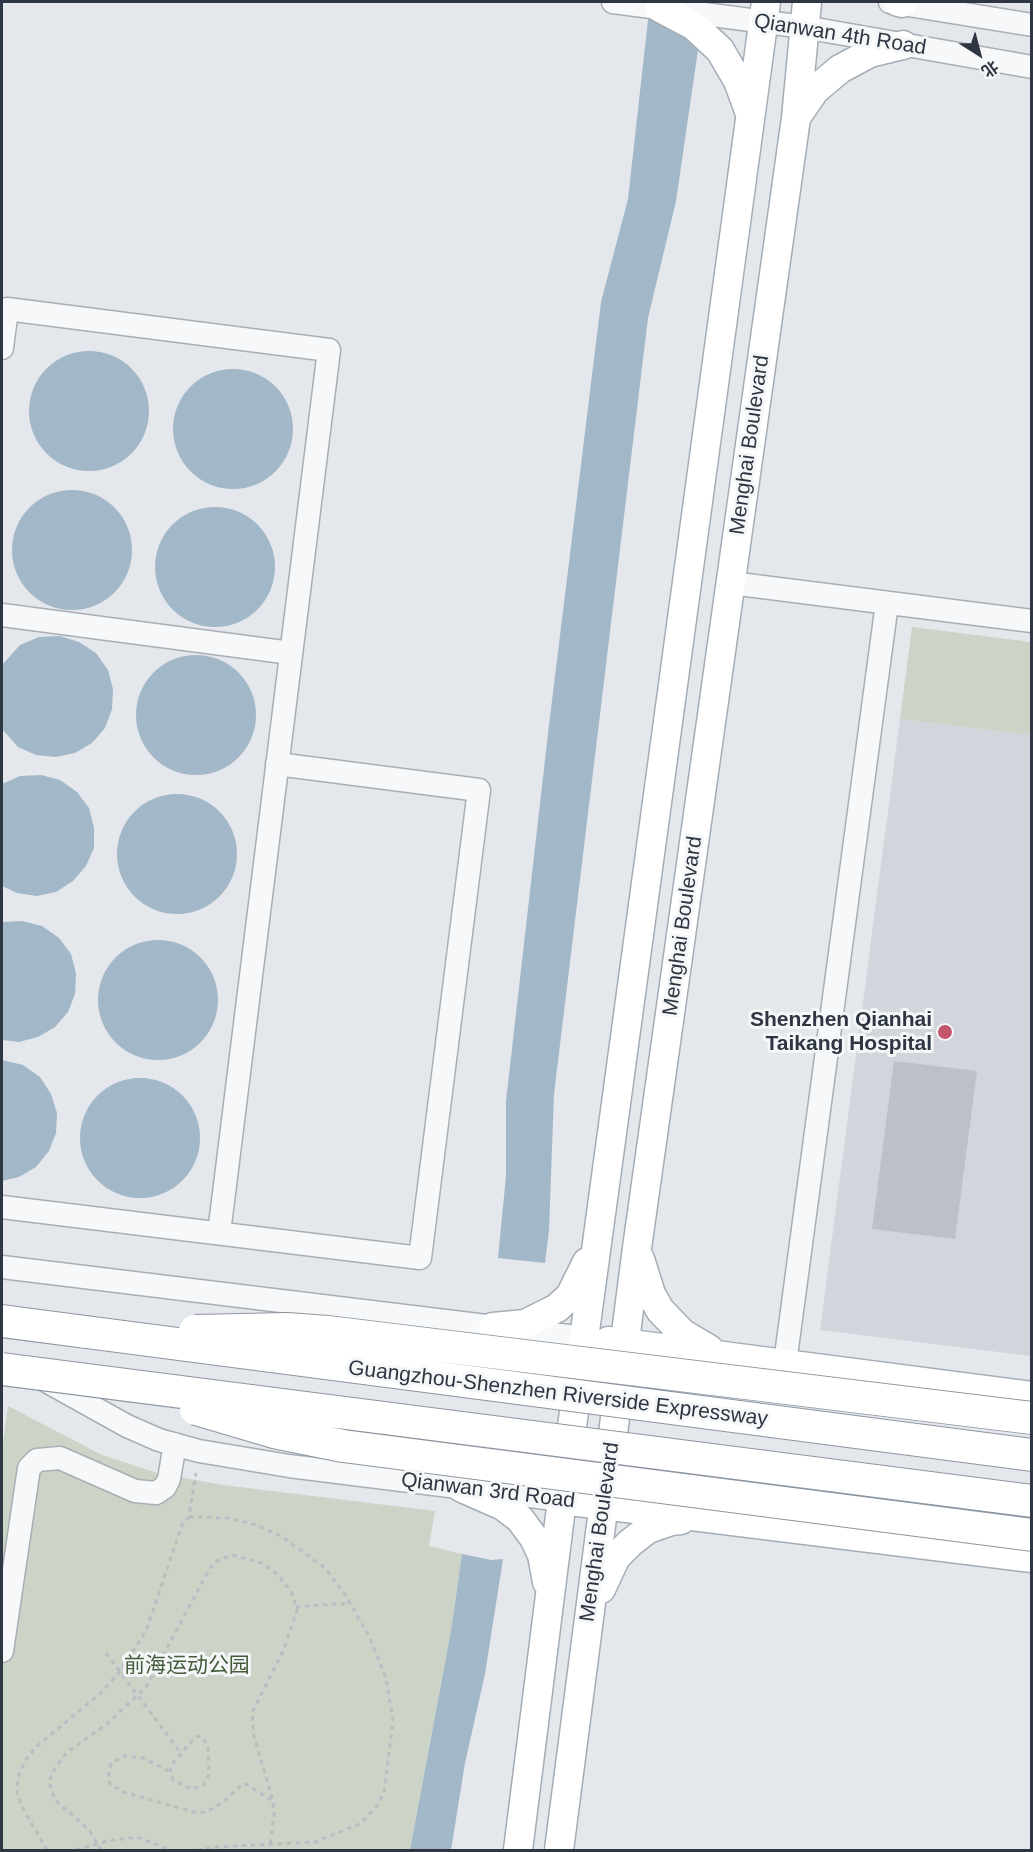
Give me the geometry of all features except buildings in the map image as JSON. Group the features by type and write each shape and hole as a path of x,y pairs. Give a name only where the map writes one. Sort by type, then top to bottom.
{"highway":[{"path":"2,1322 86,1332 287,1329 328,1332 1032,1418"},
{"name":"Guangzhou-Shenzhen Riverside Expressway","path":"86,1332 1032,1455"},
{"path":"2,1369 1032,1501"},
{"path":"94,1380 274,1432 343,1446 1032,1535"}],"main road":[{"path":"660,8 694,26 720,50 738,81 751,116"},
{"name":"Menghai Boulevard","path":"518,1851 562,1500 764,12"},
{"name":"Menghai Boulevard","path":"559,1851 625,1343 796,118 806,14"},
{"path":"796,118 815,90 840,69 870,54 903,45"},
{"path":"493,1327 525,1324 557,1308 570,1296 580,1279 598,1235"},
{"path":"638,1248 644,1276 660,1310 682,1333 722,1355"},
{"path":"585,1338 1032,1396"},
{"path":"462,1488 503,1506 520,1519 534,1538 542,1555 550,1604"},
{"name":"Qianwan 3rd Road","path":"562,1500 1032,1558"},
{"path":"585,1646 603,1581 616,1557 648,1530 671,1521 708,1518"}],"street":[{"name":"Qianwan 4th Road","path":"613,2 660,8 806,14 903,45 1032,67"},
{"name":"Qianwan 4th Road","path":"897,2 1032,25"},
{"path":"2,348 7,309 329,350 219,1233"},
{"path":"731,583 1032,621"},
{"path":"785,1363 887,603"},
{"path":"2,615 291,653"},
{"path":"2,1207 420,1258 479,790 277,764"},
{"path":"2,1267 585,1338"},
{"name":"Qianwan 3rd Road","path":"2,1355 102,1414 175,1444 228,1457 562,1500"},
{"path":"2,1652 29,1468 37,1460 60,1458 135,1491 156,1493 165,1487 169,1479 175,1444"}],"path":[{"path":"47,1851 22,1807 17,1794 18,1777 25,1761 36,1747 102,1692 120,1671 146,1631 182,1525 189,1517 196,1473"},
{"path":"189,1517 200,1515 228,1518 256,1525 281,1536 325,1568 351,1603 378,1657 391,1699 392,1746 384,1793 371,1815 345,1832 315,1842 280,1848 270,1846 214,1847 199,1851"},
{"path":"101,1851 90,1831 55,1800 49,1782 52,1773 66,1753 108,1724 138,1696 162,1659 210,1568 217,1561 232,1555 262,1563 287,1585 296,1607 295,1621 284,1649 252,1713 254,1736 273,1801 274,1814 270,1846"},
{"path":"296,1607 351,1603"},
{"path":"106,1653 180,1752"},
{"path":"169,1771 180,1752 196,1736 205,1740 210,1756 207,1781 203,1786 191,1789 177,1783 169,1771 143,1758 125,1756 111,1763 108,1777 110,1784 123,1792 196,1813 206,1812 222,1803 243,1784 249,1785 273,1801"},
{"path":"76,1851 136,1837 171,1851"}],"shaded area":[{"name":"Shenzhen Qianhai Taikang Hospital","path":"900,719 1031,735 1031,1356 820,1330"}],"green space":[{"path":"912,627 1031,642 1031,735 900,719"},
{"name":"前海运动公园","path":"8,1406 102,1455 157,1473 223,1485 435,1511 429,1546 462,1554 451,1631 410,1850 2,1850 2,1451"}],"water":[{"path":"650,2 705,2 676,201 648,318 554,1094 549,1230 545,1263 498,1258 506,1176 506,1101 601,302 628,199"},
{"path":"89,351 112,355 132,368 145,388 149,411 145,434 132,454 112,467 89,471 66,467 46,454 33,434 29,411 33,388 46,368 66,355"},
{"path":"233,369 256,373 276,386 289,406 293,429 289,452 276,472 256,485 233,489 210,485 190,472 177,452 173,429 177,406 190,386 210,373"},
{"path":"72,490 95,494 115,507 128,527 132,550 128,573 115,593 95,606 72,610 49,606 29,593 16,573 12,550 16,527 29,507 49,494"},
{"path":"215,507 238,511 258,524 271,544 275,567 271,590 258,610 238,623 215,627 192,623 172,610 159,590 155,567 159,544 172,524 192,511"},
{"path":"60,636 79,642 96,653 108,670 113,689 112,709 105,728 92,743 75,753 56,757 36,755 18,747 2,729 2,665 20,645 39,637"},
{"path":"196,655 219,659 239,672 252,692 256,715 252,738 239,758 219,771 196,775 173,771 153,758 140,738 136,715 140,692 153,672 173,659"},
{"path":"41,775 60,780 77,792 89,808 94,828 94,848 86,866 73,881 56,892 37,896 17,893 2,886 2,784 20,776"},
{"path":"177,794 200,798 220,811 233,831 237,854 233,877 220,897 200,910 177,914 154,910 134,897 121,877 117,854 121,831 134,811 154,798"},
{"path":"22,921 42,926 59,938 71,954 76,973 75,994 68,1012 55,1027 38,1037 19,1042 2,1040 2,922"},
{"path":"158,940 181,944 201,957 214,977 218,1000 214,1023 201,1043 181,1056 158,1060 135,1056 115,1043 102,1023 98,1000 102,977 115,957 135,944"},
{"path":"2,1060 23,1065 40,1077 51,1094 57,1113 56,1133 49,1151 36,1167 19,1177 2,1181"},
{"path":"140,1078 163,1082 183,1095 196,1115 200,1138 196,1161 183,1181 163,1194 140,1198 117,1194 97,1181 84,1161 80,1138 84,1115 97,1095 117,1082"},
{"path":"462,1554 491,1560 503,1559 485,1674 465,1763 451,1850 410,1850 451,1631"}],"place":[{"name":"Shenzhen Qianhai Taikang Hospital","path":"945,1032"}]}
